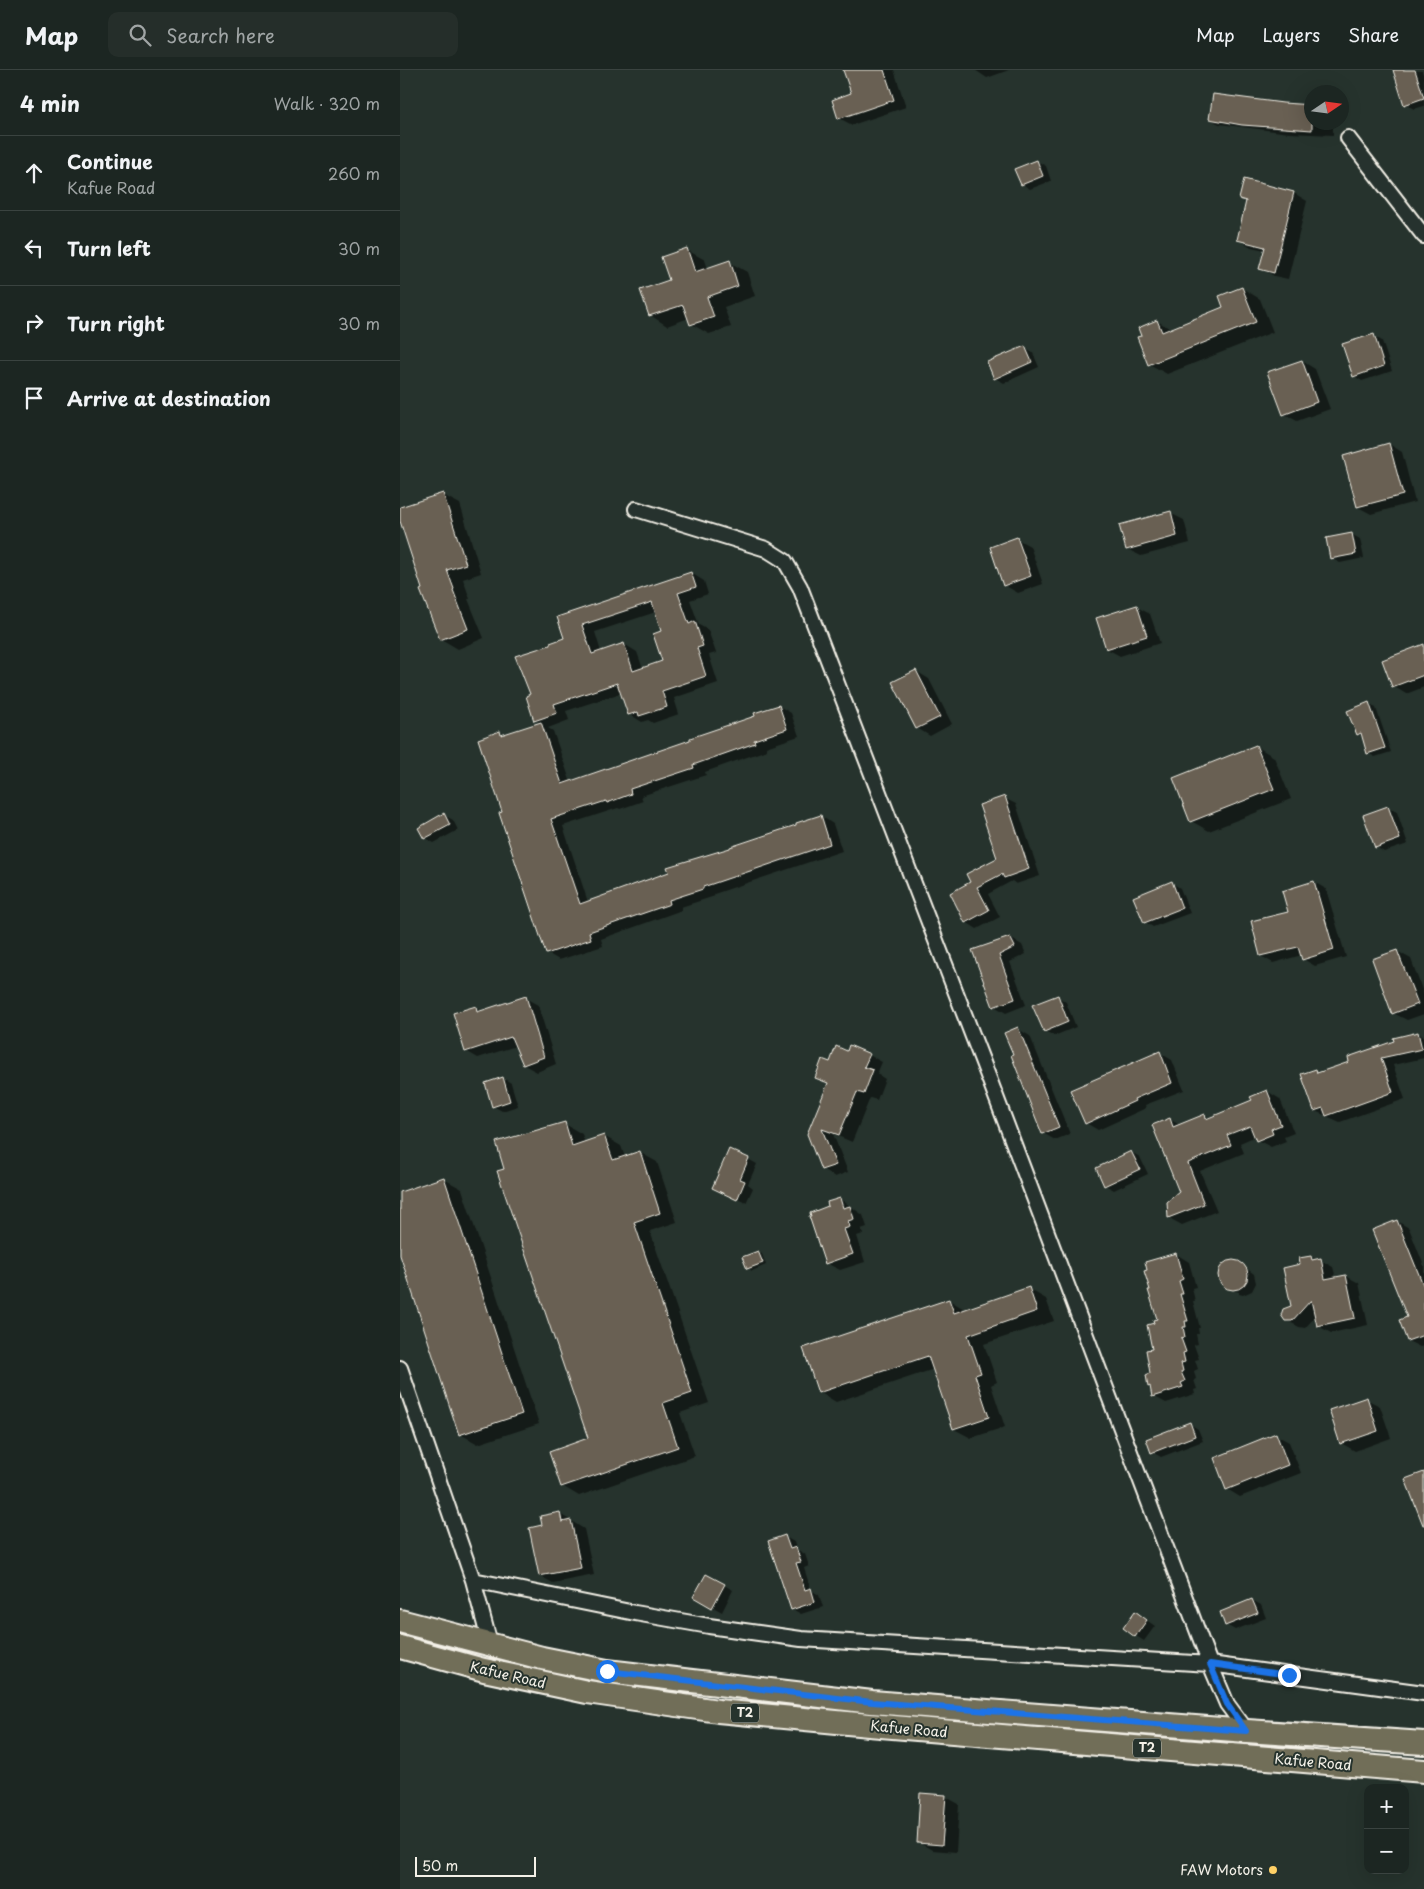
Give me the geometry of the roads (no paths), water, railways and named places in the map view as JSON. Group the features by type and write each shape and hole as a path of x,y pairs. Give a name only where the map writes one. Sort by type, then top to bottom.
{"main road":[{"name":"Kafue Road","path":"400,1621 542,1658 607,1671 872,1702 1246,1731 1424,1742"},
{"name":"Kafue Road","path":"400,1647 484,1670 587,1692 718,1711 869,1726 1424,1771"}],"street":[{"path":"1348,138 1424,236"},
{"path":"636,510 766,549 785,561 800,587 990,1080 1210,1664 1227,1704 1246,1731"},
{"path":"400,1368 474,1580 490,1644"},
{"path":"474,1580 635,1613 801,1639 1210,1664 1424,1693"}],"place":[{"name":"FAW Motors","path":"1273,1870"}]}
